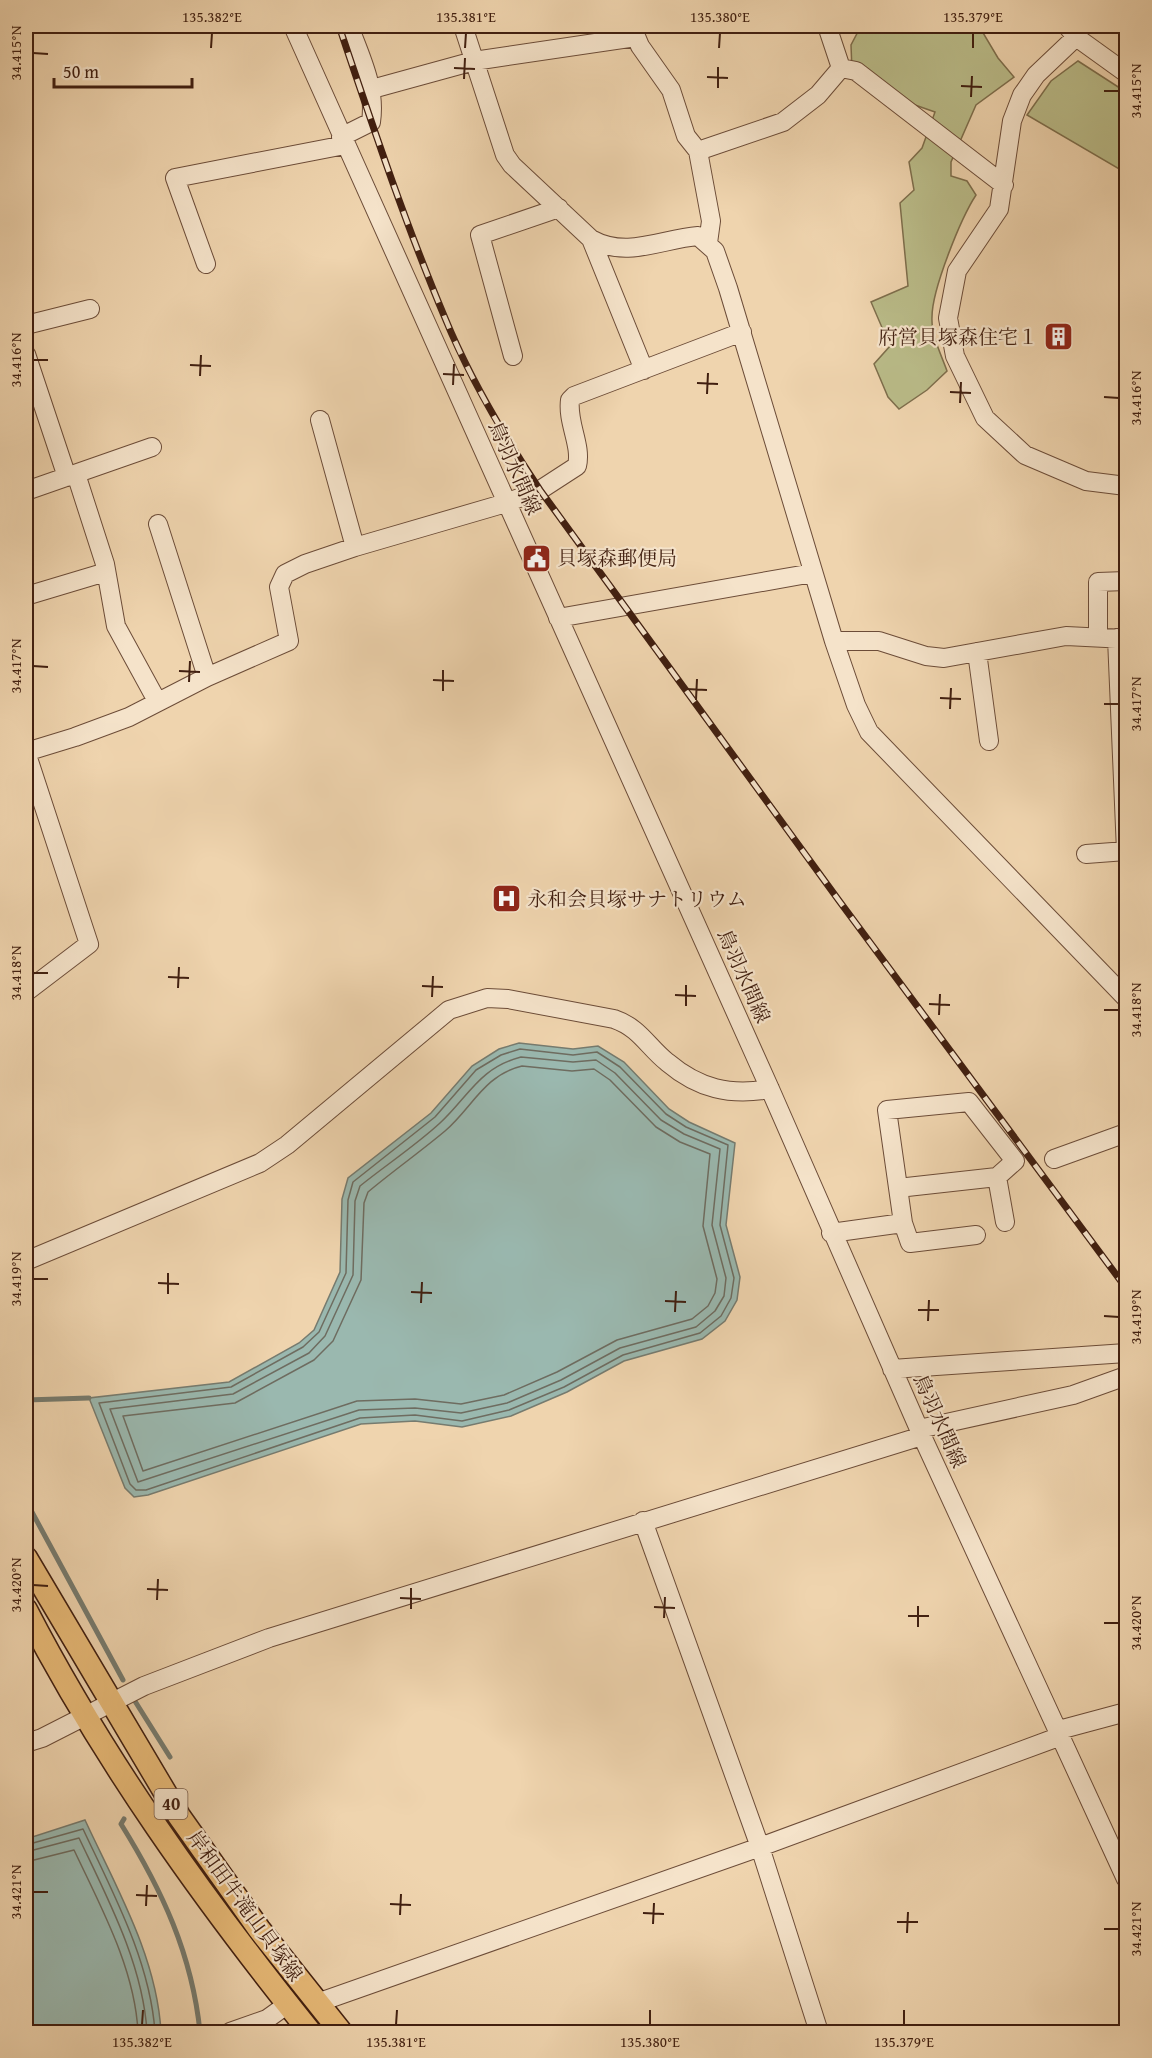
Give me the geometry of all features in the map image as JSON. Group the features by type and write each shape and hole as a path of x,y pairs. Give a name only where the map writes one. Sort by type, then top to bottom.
{"main road":[{"name":"岸和田牛滝山貝塚線","path":"26,1558 179,1816 259,1929 341,2032"},
{"name":"岸和田牛滝山貝塚線","path":"26,1610 84,1716 206,1897 310,2032"}],"street":[{"name":"鳥羽水間線","path":"293,26 770,1089 831,1233 920,1432 1126,1879"},
{"path":"206,264 175,178 343,141 371,122 372,89 349,26"},
{"path":"463,26 505,155 512,165 591,239 620,250 698,236 715,251 742,333 834,641 856,705 869,732 1126,998"},
{"path":"827,26 841,68"},
{"path":"372,89 474,61 633,31 671,90 686,136 698,151 711,221 708,243"},
{"path":"1126,73 1071,31 1036,75 1022,95 1012,121 999,208 957,271 948,318 955,356 985,418 1025,455 1086,481 1126,486"},
{"path":"698,151 783,122 818,95 841,68"},
{"path":"841,68 856,71 1004,185"},
{"path":"513,356 480,235 559,208"},
{"path":"591,239 644,369"},
{"path":"26,325 90,309"},
{"path":"26,993 89,944 26,752 118,721 207,677 289,641 280,592 281,579 305,564 506,503 540,490 577,466 578,452 569,419 570,400 644,369 742,333"},
{"path":"26,354 106,572 116,626 157,701"},
{"path":"320,420 355,547"},
{"path":"26,491 152,447"},
{"path":"158,524 207,677"},
{"path":"26,596 106,572"},
{"path":"558,618 813,573"},
{"path":"1098,638 1098,582 1126,581"},
{"path":"834,641 879,641 926,656 944,658 1066,636 1122,639 1126,851 1086,854"},
{"path":"977,652 989,741"},
{"path":"26,1261 260,1163 287,1145 448,1010 487,998 508,999 630,1024 667,1062 696,1082 743,1094 770,1089"},
{"path":"898,1188 997,1177 1015,1161 969,1102 887,1110 898,1188 903,1223 910,1243 976,1235"},
{"path":"1054,1159 1126,1133"},
{"path":"997,1177 1005,1222"},
{"path":"831,1233 903,1223"},
{"path":"892,1369 1126,1353"},
{"path":"26,1743 42,1738 144,1686 269,1638 580,1543 920,1432 1073,1395 1126,1376"},
{"path":"643,1521 760,1847 819,2032"},
{"path":"317,2003 760,1847 1060,1733 1126,1712"},
{"path":"230,2032 267,2019 288,2004"}],"green space":[{"path":"861,26 979,26 998,58 1014,77 976,105 951,162 951,176 967,181 976,195 948,254 933,305 933,331 947,371 927,390 899,409 888,397 874,364 890,346 871,302 908,286 900,203 914,190 909,162 922,148 935,112 915,105 852,71 851,45"},
{"path":"1078,61 1126,92 1126,173 1027,115 1051,81"}],"water":[{"path":"519,1043 573,1049 598,1046 624,1062 669,1109 689,1122 735,1143 726,1225 740,1277 737,1300 725,1321 702,1339 624,1361 567,1392 511,1416 462,1427 415,1421 361,1424 148,1495 134,1497 125,1488 89,1398 229,1382 299,1343 314,1330 340,1272 342,1199 348,1178 431,1113 472,1066 499,1049"},
{"path":"85,1820 122,1897 143,1950 158,2004 161,2032 26,2032 26,1839"}],"waterway":[{"path":"26,1400 89,1398"},
{"path":"26,1501 123,1680"},
{"path":"133,1698 170,1757"},
{"path":"124,1819 121,1824 150,1873 182,1949 196,2003 200,2032"}],"railway":[{"path":"339,26 376,136 430,282 455,341 488,407 513,449 540,490 840,902 1126,1288"}],"place":[{"name":"府営貝塚森住宅１","path":"1059,337"},
{"name":"貝塚森郵便局","path":"536,558"},
{"name":"永和会貝塚サナトリウム","path":"506,899"}]}
